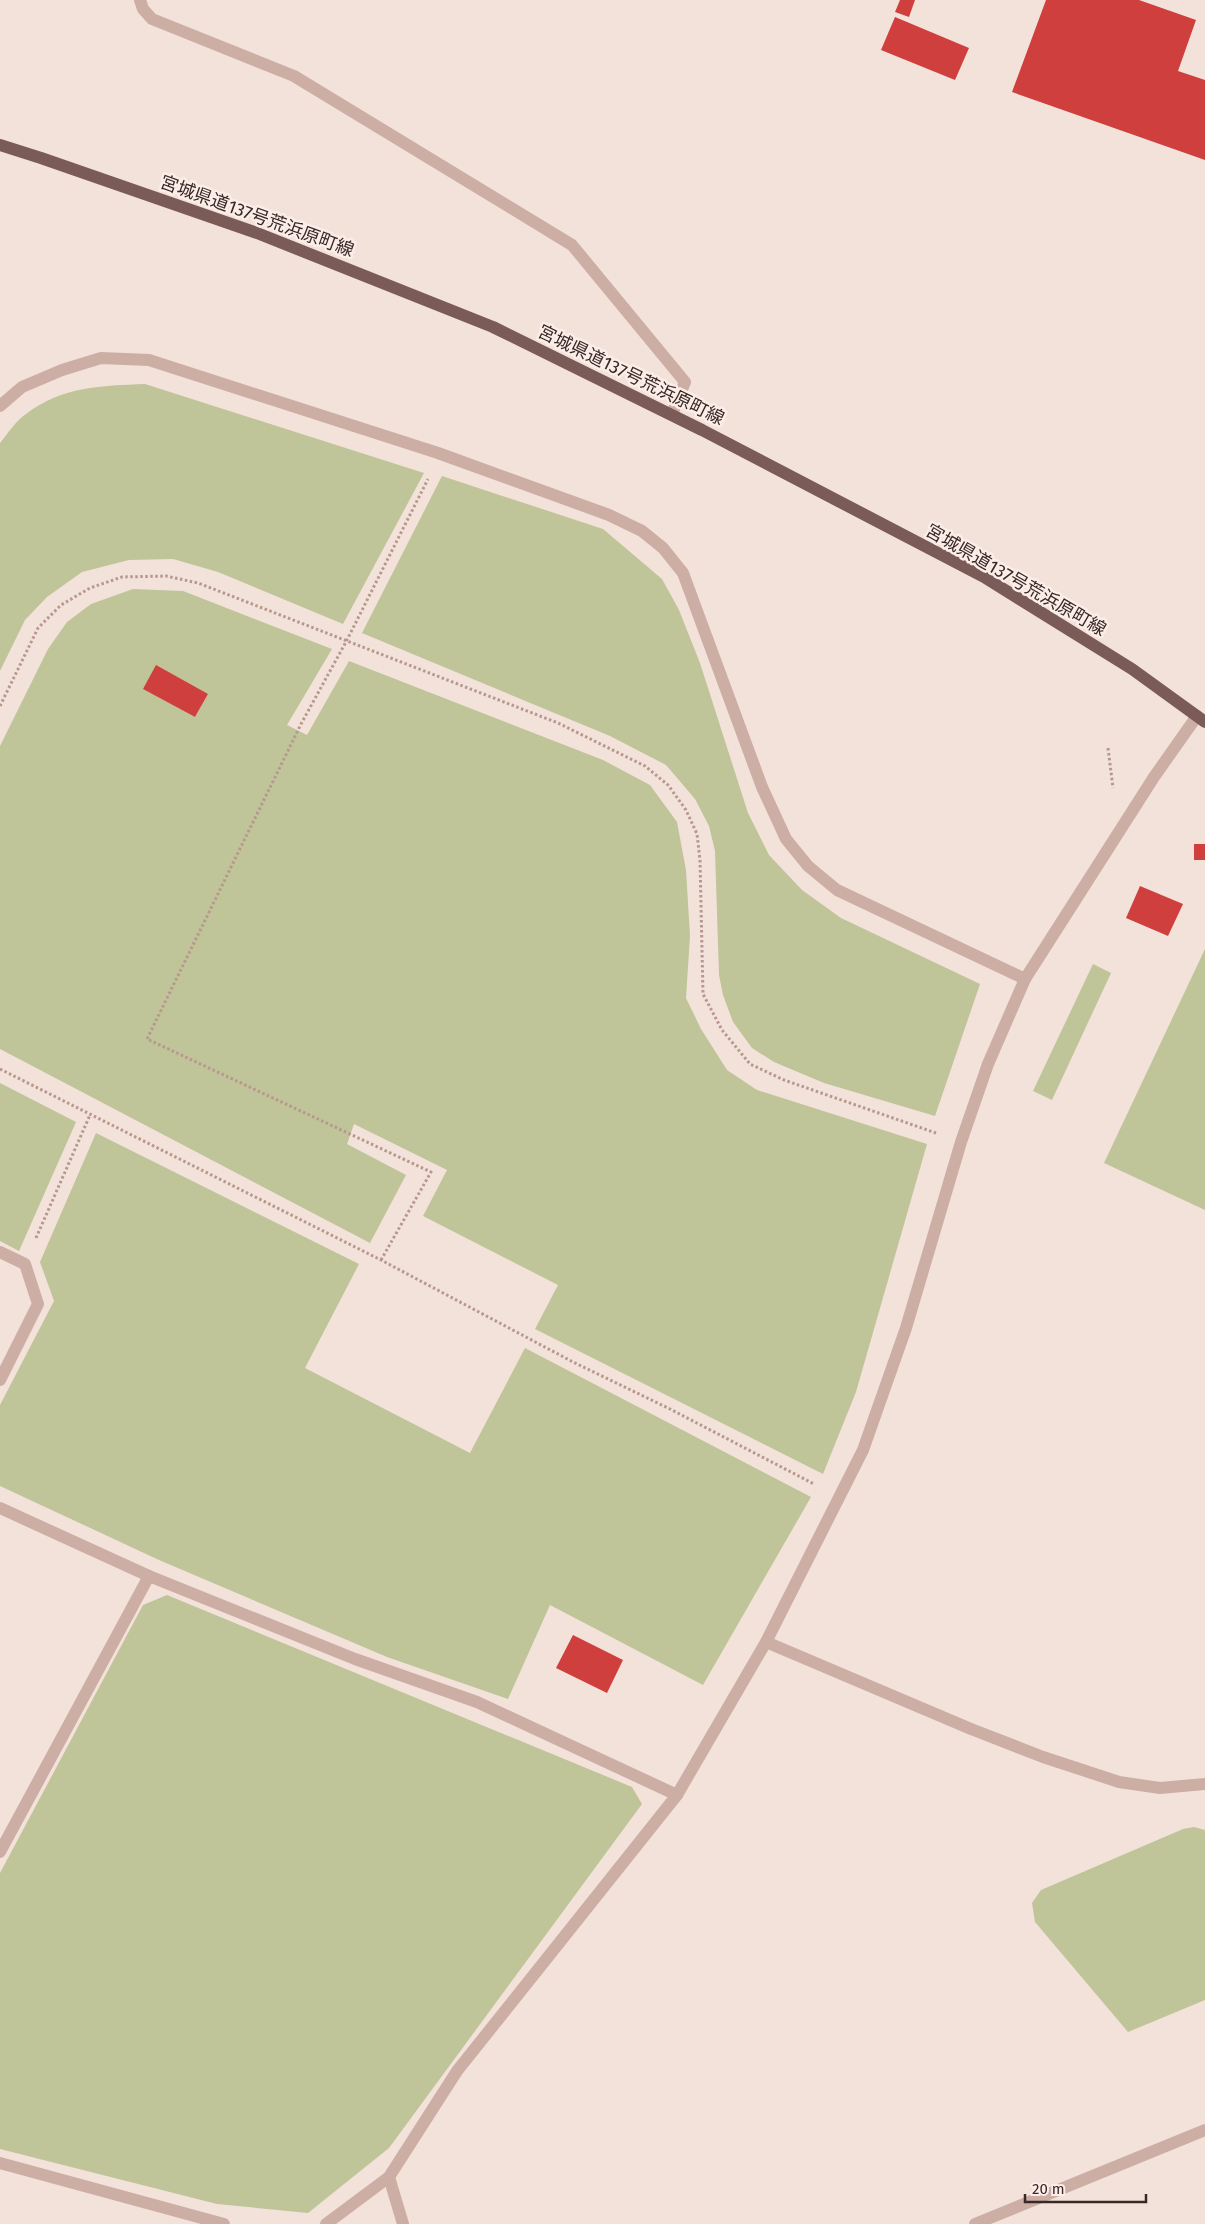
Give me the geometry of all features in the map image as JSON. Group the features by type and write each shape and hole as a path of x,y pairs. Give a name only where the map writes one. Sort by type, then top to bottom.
{"main road":[{"name":"宮城県道137号荒浜原町線","path":"0,145 257,233 493,327 672,414 984,577 1132,670 1201,719"}],"street":[{"path":"140,0 143,9 152,20 294,76 572,245 685,382 672,414"},
{"path":"0,406 22,387 62,370 101,358 149,360 438,453 609,515 642,531 662,548 683,572 762,787 786,839 808,866 837,890 1026,979"},
{"path":"326,2224 389,2177 458,2071 677,1795 766,1642 794,1590 863,1450 906,1328 961,1142 988,1064 1026,979 1154,777 1201,719"},
{"path":"0,1252 25,1264 38,1304 0,1380"},
{"path":"0,1508 149,1576 355,1659 477,1702 677,1795"},
{"path":"0,1852 149,1576"},
{"path":"766,1642 980,1733 1043,1757 1119,1782 1160,1788 1205,1784"},
{"path":"975,2224 1205,2130"},
{"path":"0,2163 224,2224"},
{"path":"389,2177 403,2224"}],"path":[{"path":"381,1260 431,1172 147,1039 301,724 347,640 432,472"},
{"path":"0,706 38,628 61,605 90,588 122,576 166,576 198,583 558,723 645,766 668,785 686,810 697,834 700,860 704,994 722,1030 750,1064 784,1080 939,1134"},
{"path":"0,1069 381,1260 573,1362 670,1409 820,1487"},
{"path":"36,1240 90,1115"}],"green space":[{"path":"145,384 424,473 343,624 218,572 173,559 129,560 82,572 47,597 25,620 0,671 0,443 22,417 54,398 83,389"},
{"path":"442,476 603,529 662,579 679,610 700,663 748,813 769,855 802,890 841,918 980,984 935,1116 824,1083 774,1062 752,1048 733,1022 723,995 719,975 715,851 709,826 695,799 666,765 610,736 362,633"},
{"path":"133,589 183,591 332,649 287,725 307,735 349,661 603,760 650,785 677,822 686,870 690,936 686,998 701,1029 727,1070 757,1090 927,1144 856,1392 823,1474 535,1329 558,1285 423,1216 447,1170 354,1124 347,1144 406,1175 370,1243 0,1049 0,746 48,649 67,622 91,604","holes":["144,689 208,694 195,717"]},
{"path":"1205,949 1205,1210 1104,1163"},
{"path":"1093,964 1111,973 1052,1100 1033,1091"},
{"path":"0,1083 76,1122 19,1251 0,1241"},
{"path":"96,1133 359,1264 305,1368 470,1453 525,1348 811,1497 703,1685 550,1605 508,1699 387,1657 159,1560 0,1486 0,1405 54,1301 40,1262"},
{"path":"167,1595 632,1787 642,1804 389,2148 308,2213 217,2204 0,2149 0,1873 143,1605"},
{"path":"1194,1827 1205,1830 1205,2000 1128,2032 1035,1922 1032,1903 1041,1890 1183,1829"}],"building":[{"path":"900,0 915,0 909,17 895,12"},
{"path":"1046,0 1139,0 1196,20 1178,71 1205,80 1205,160 1012,92"},
{"path":"895,17 969,48 955,80 881,50"},
{"path":"156,665 208,694 195,717 143,689"},
{"path":"1194,844 1205,844 1205,860 1194,860"},
{"path":"1140,886 1183,904 1168,936 1126,918"},
{"path":"573,1635 623,1660 607,1693 556,1668"}]}
